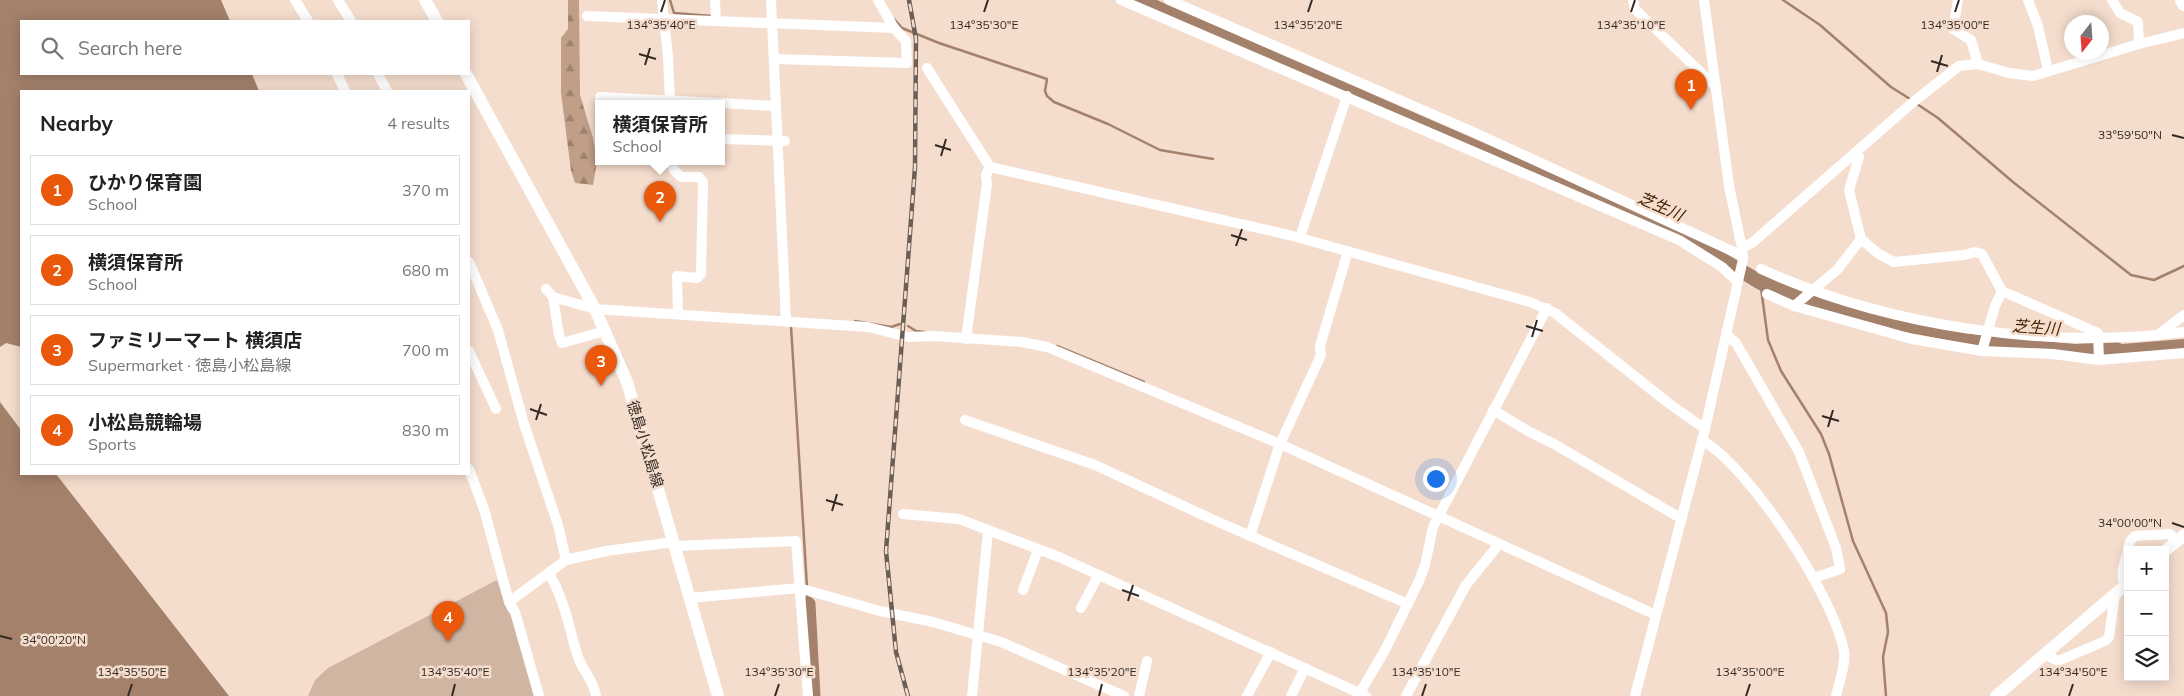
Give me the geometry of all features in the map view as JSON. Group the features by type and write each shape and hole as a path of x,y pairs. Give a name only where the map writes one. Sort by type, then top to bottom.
{"highway":[{"path":"2182,0 2184,4"}],"main road":[{"path":"425,0 436,20"},
{"name":"徳島小松島線","path":"467,75 596,309 627,382 718,696"},
{"path":"2169,548 2180,538"},
{"path":"1996,696 2123,587"}],"street":[{"path":"296,0 307,20"},
{"path":"338,0 350,20"},
{"path":"662,0 670,100"},
{"path":"715,0 716,17"},
{"path":"771,0 780,128 789,321"},
{"path":"776,59 908,63 906,41 894,28 878,0"},
{"path":"1121,0 1679,240 1722,267 1737,279"},
{"path":"1169,0 1745,251"},
{"path":"1633,0 1635,9 1716,87"},
{"path":"1635,696 1705,429 1737,279 1745,251 1729,186 1704,0"},
{"path":"1958,0 1952,29 1971,40 1978,64"},
{"path":"2028,0 2038,26 2048,70"},
{"path":"2112,0 2120,13 2138,22 2139,44"},
{"path":"586,16 716,17 894,28"},
{"path":"1745,251 1914,101 1959,66 1978,64 2009,73 2033,76 2139,44 2184,33"},
{"path":"928,68 990,167 1300,238 1426,271 1547,308 1705,429"},
{"path":"337,75 344,90"},
{"path":"379,75 386,90"},
{"path":"600,96 647,100"},
{"path":"1300,238 1347,96"},
{"path":"725,103 778,103"},
{"path":"725,138 780,141"},
{"path":"1855,154 1859,157 1849,190 1861,239 1879,254 1894,262 1964,255 1975,252 1982,254 2002,291 2098,333 2099,358"},
{"path":"672,165 674,170 681,177 699,177 703,182 701,274 697,278 677,276 678,313"},
{"path":"966,336 987,184 986,175 990,167"},
{"path":"1794,305 1837,270 1861,239"},
{"path":"1250,536 1281,442 1321,355 1320,346 1348,252"},
{"path":"470,264 498,330 524,424 558,525 566,560"},
{"path":"1761,269 1811,290 1870,309 1934,323 2028,335 2099,339 2184,332"},
{"path":"1982,350 1995,306 2002,291"},
{"path":"605,331 562,343 550,293 596,309 868,327 908,337 966,336 1022,342 1047,347 1281,442 1656,615"},
{"path":"1767,294 1794,305 1912,339 1982,350 2099,358 2184,353"},
{"path":"902,514 958,520 1038,550 1272,652 1361,695 1408,604 1425,565 1433,527 1492,410 1547,308"},
{"path":"2157,335 2184,315"},
{"path":"1726,334 1736,344 1800,452 1836,548 1840,569 1814,578"},
{"path":"470,353 496,409"},
{"path":"1492,410 1682,519"},
{"path":"965,420 1095,465 1250,536 1408,604"},
{"path":"1702,440 1742,473 1814,578 1838,631 1844,654 1838,695"},
{"path":"470,472 484,509 539,696"},
{"path":"972,696 976,635 988,531"},
{"path":"2129,546 2130,541 2135,536 2170,534 2180,538"},
{"path":"510,602 566,560 606,551 675,544 796,541 808,696"},
{"path":"1406,696 1466,585 1499,544"},
{"path":"1023,590 1038,550"},
{"path":"2046,654 2058,661 2105,642 2109,637 2123,587 2124,566"},
{"path":"549,573 561,594 579,659 595,688 596,696"},
{"path":"1081,608 1098,576"},
{"path":"689,598 801,589 1001,642 1124,696"},
{"path":"1247,696 1272,652"},
{"path":"1139,696 1147,661"},
{"path":"1291,696 1305,668"}],"green space":[{"path":"568,0 579,0 580,95 595,150 596,165 593,185 575,183 571,171 561,93 561,38 568,29"}],"shaded area":[{"path":"0,0 221,0 230,20 20,20 20,75 252,75 259,90 20,90 20,347 6,343 0,347"},
{"path":"1127,0 1157,0 1523,160 1718,249 1759,273 1870,313 1963,333 2075,344 2118,342 2122,344 2184,339 2184,349 2089,356 1967,347 1956,342 1851,321 1798,306 1773,297 1752,286 1695,247"},
{"path":"0,402 20,429 20,475 57,475 229,696 0,696"},
{"path":"497,580 507,610 511,615 535,696 308,696 315,680 328,668"}],"waterway":[{"path":"670,0 674,13 712,16"},
{"path":"1783,0 1820,25 1891,87 1910,99"},
{"path":"894,19 902,28 939,43 1047,79 1045,91 1047,96 1054,102 1108,124 1160,150 1213,159"},
{"path":"1917,104 1938,118 2013,182 2131,275 2154,280 2184,266"},
{"path":"1761,288 1768,340 1781,371 1821,434 1829,454 1853,541 1886,613 1888,632 1883,657 1886,696"},
{"path":"855,321 891,327 900,324"},
{"path":"791,326 807,587"},
{"path":"908,326 916,331 925,332"},
{"path":"1057,346 1144,382"},
{"path":"807,593 808,604"},
{"path":"808,604 813,696"}],"railway":[{"path":"908,696 896,652 886,551 915,167 916,39 909,0"}],"place":[{"name":"ひかり保育園","path":"1691,110"},
{"name":"横須保育所","path":"660,222"},
{"name":"ファミリーマート 横須店","path":"601,386"},
{"name":"小松島競輪場","path":"448,642"}],"water label":[{"name":"芝生川","path":"1661,206"},
{"name":"芝生川","path":"2036,327"}]}
